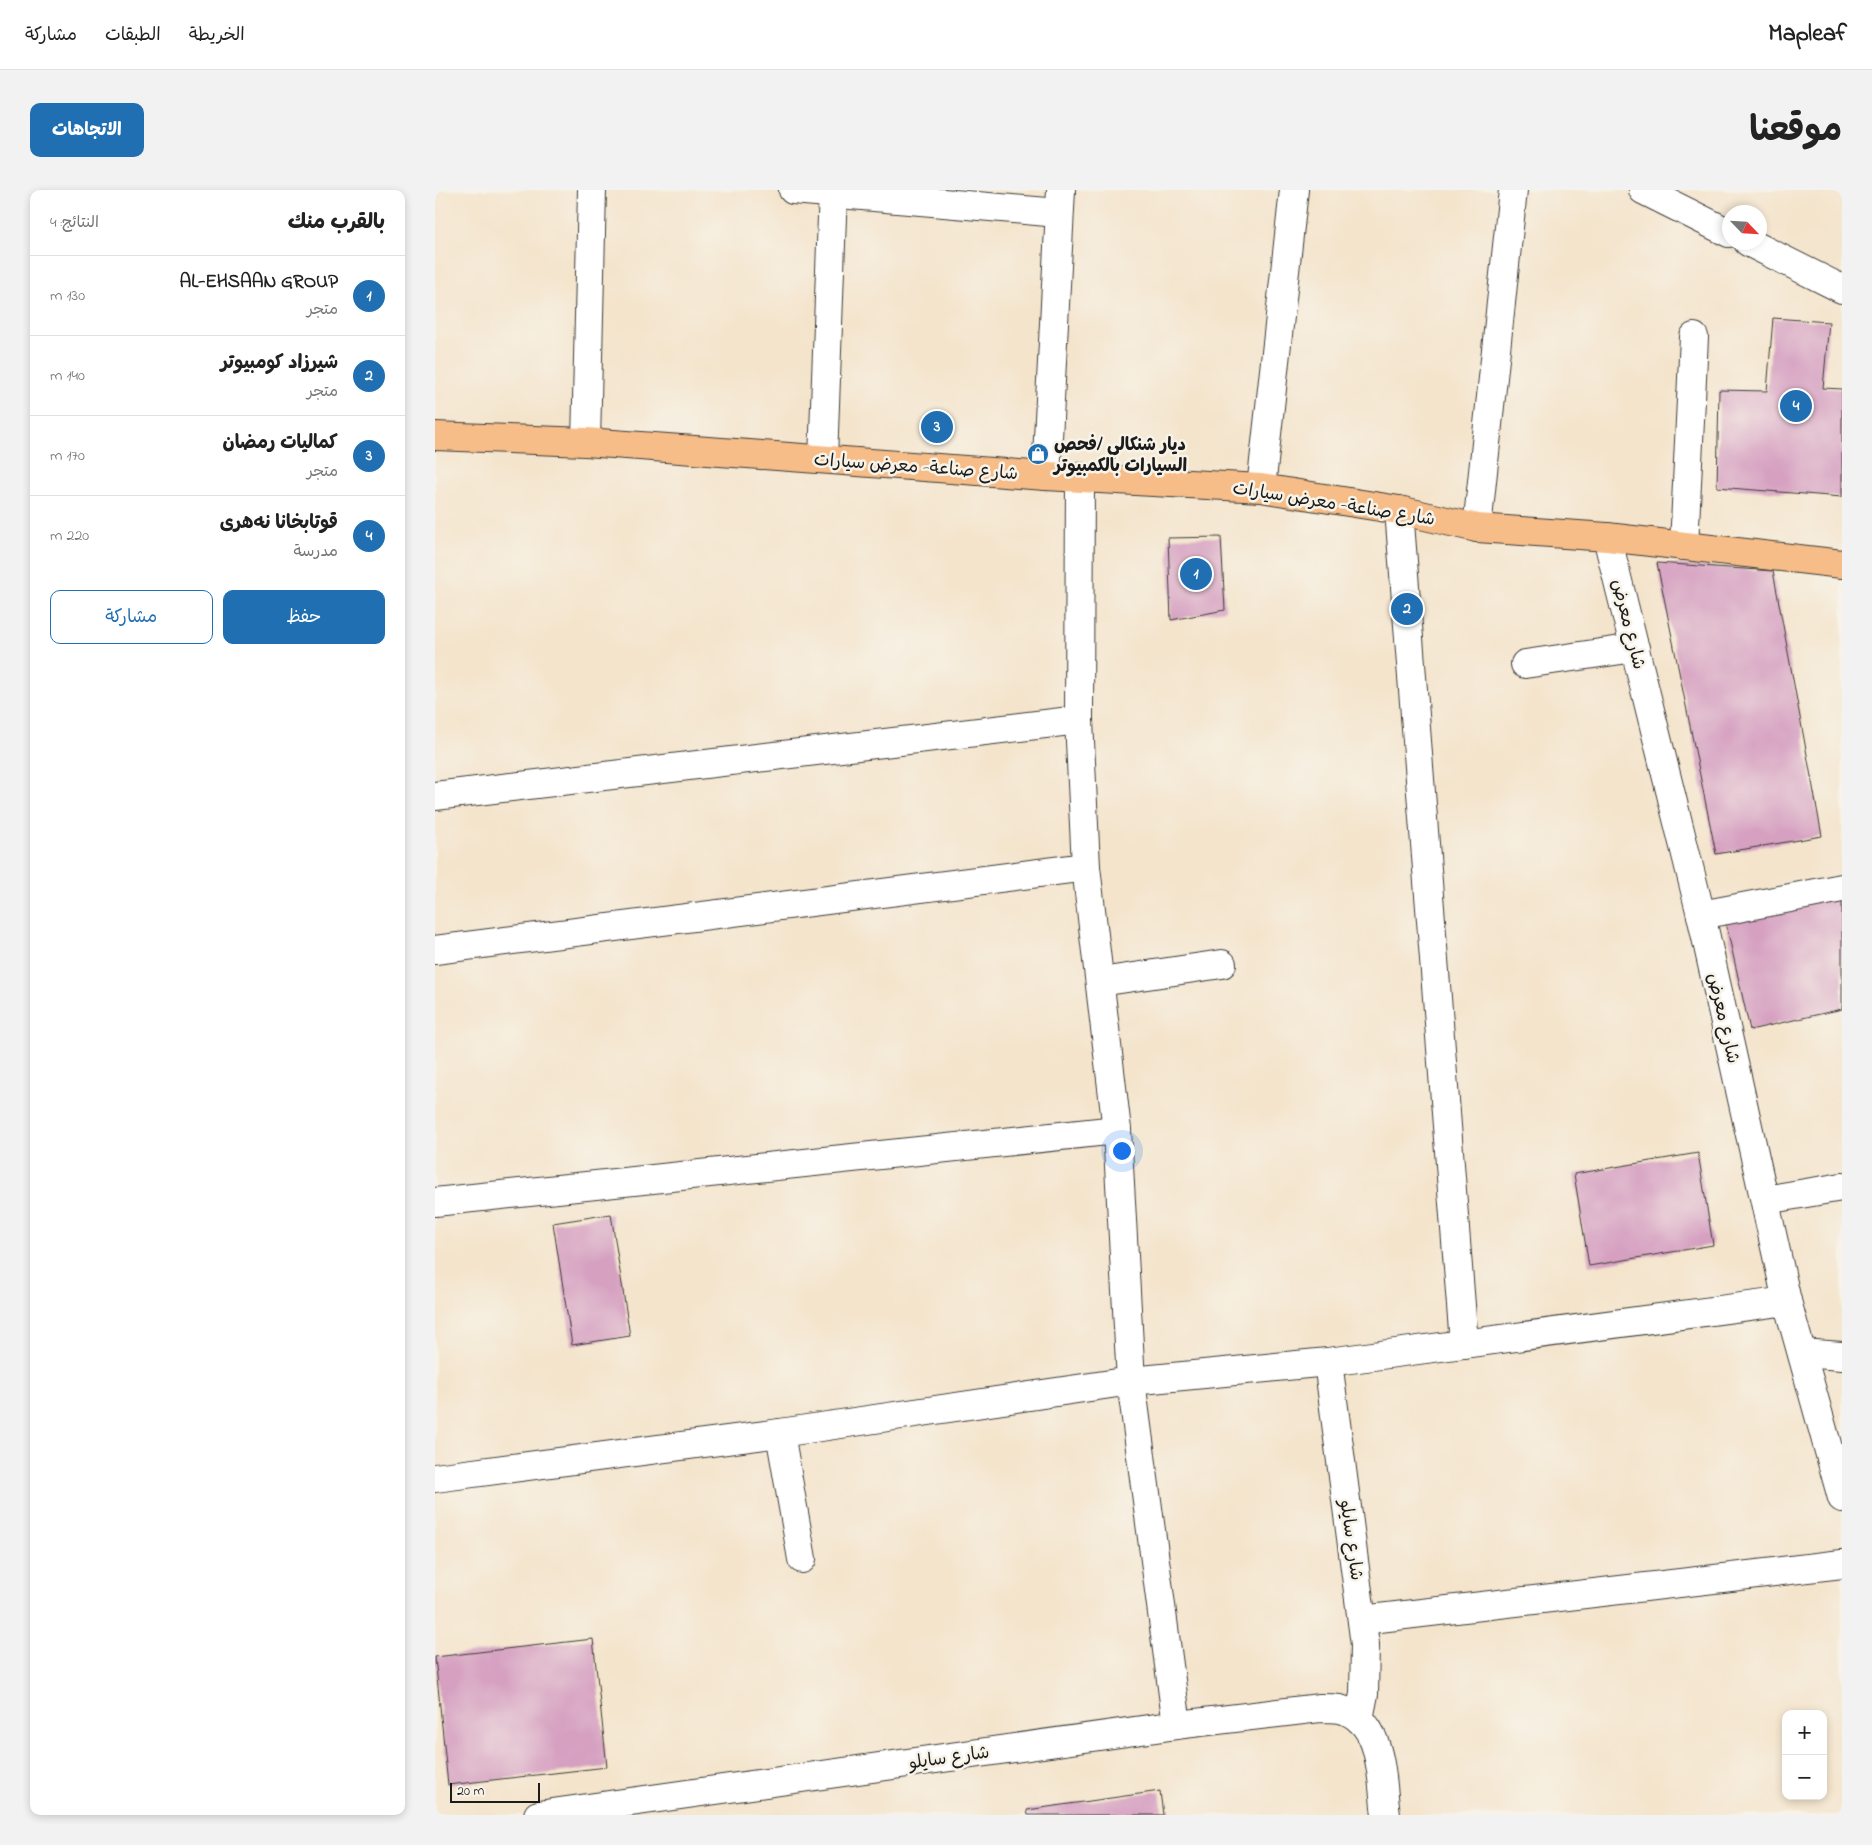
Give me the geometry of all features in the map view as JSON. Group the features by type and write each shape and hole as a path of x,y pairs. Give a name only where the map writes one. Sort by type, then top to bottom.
{"main road":[{"name":"شارع صناعة- معرض سيارات","path":"435,436 586,442 1045,476 1261,488 1399,510 1477,528 1607,536 1842,564"}],"street":[{"path":"586,442 592,190"},
{"path":"793,190 1060,202 1045,476"},
{"path":"1261,488 1294,190"},
{"path":"1477,528 1513,190"},
{"path":"1643,190 1722,230"},
{"path":"823,459 833,192"},
{"path":"1764,250 1842,289"},
{"path":"1684,546 1693,337"},
{"path":"1080,477 1079,720 1086,867 1117,1130 1131,1381 1177,1725"},
{"path":"1399,510 1464,1344"},
{"name":"شارع معرض","path":"1607,536 1701,915 1787,1300 1842,1498"},
{"path":"1525,664 1635,648"},
{"path":"435,796 1079,720"},
{"path":"435,950 1086,867"},
{"path":"1701,915 1842,888"},
{"path":"1100,982 1222,964"},
{"path":"435,1202 1117,1130"},
{"path":"1765,1200 1842,1187"},
{"path":"435,1478 779,1433 1131,1381 1328,1362 1787,1300"},
{"path":"1802,1353 1842,1356"},
{"name":"شارع سايلو","path":"538,1815 1177,1725 1320,1708 1340,1709 1359,1719 1364,1694 1365,1645 1328,1362"},
{"path":"779,1433 802,1559"},
{"path":"1362,1620 1842,1564"},
{"path":"1359,1719 1371,1734 1377,1753 1386,1815"}],"building":[{"path":"1773,318 1829,322 1823,388 1842,389 1842,497 1717,487 1719,390 1767,391"},
{"path":"1221,537 1225,610 1171,620 1168,538"},
{"path":"1657,563 1773,571 1822,836 1716,854"},
{"path":"1842,892 1842,1009 1750,1030 1725,919"},
{"path":"1698,1153 1713,1245 1589,1266 1574,1174"},
{"path":"611,1214 630,1336 572,1345 553,1223"},
{"path":"593,1639 607,1767 448,1785 435,1657"},
{"path":"1160,1791 1163,1815 1028,1815 1027,1810"}],"place":[{"name":"قوتابخانا نەهری","path":"1796,406"},
{"name":"كماليات رمضان","path":"937,427"},
{"name":"ديار شنكالي /فحص السيارات بالكمبيوتر","path":"1038,454"},
{"name":"AL-EHSAAN GROUP","path":"1196,574"},
{"name":"شيرزاد كومبيوتر","path":"1407,609"}]}
